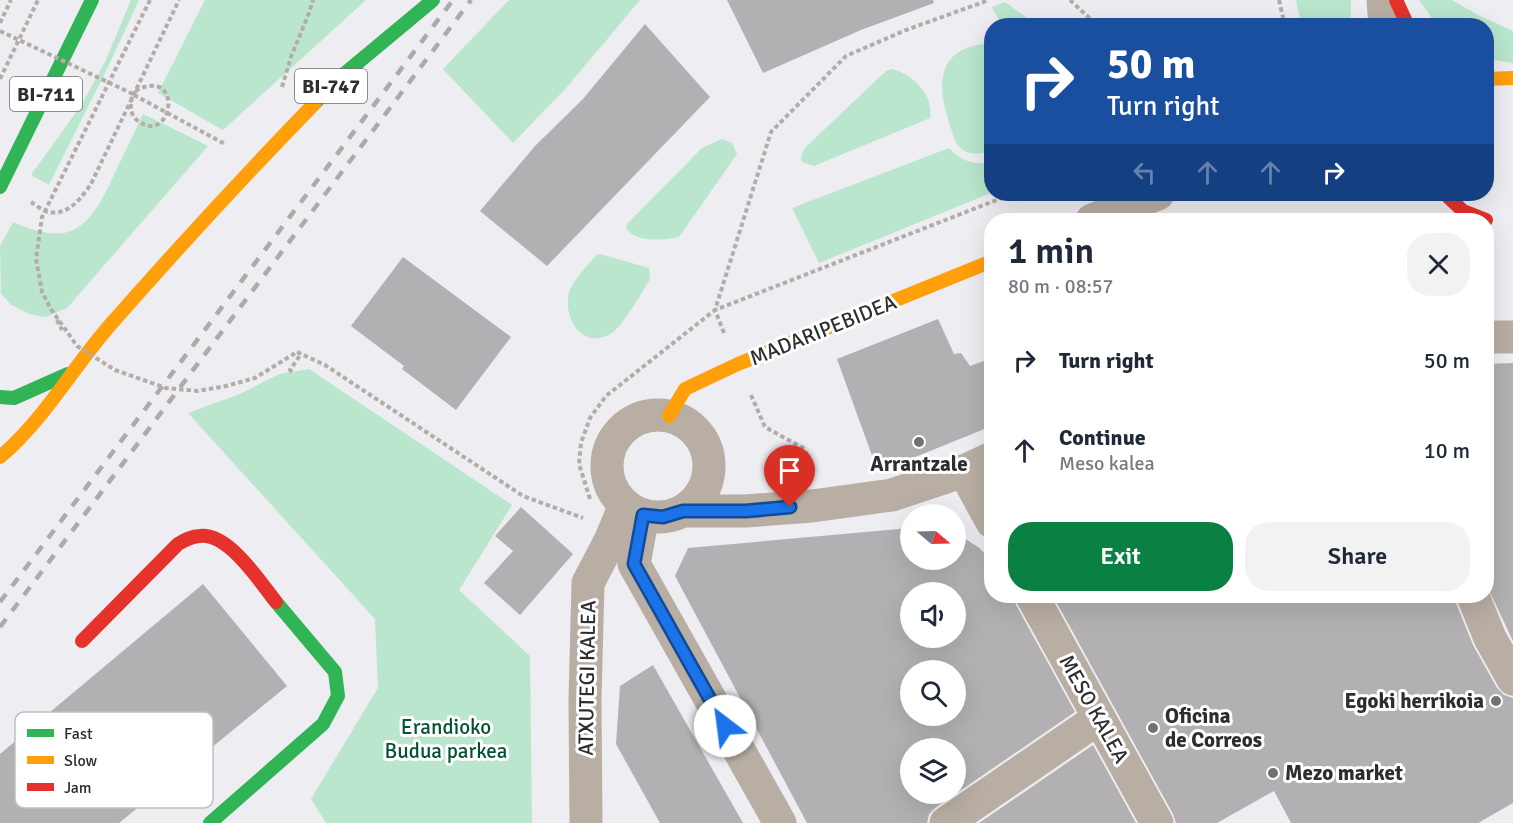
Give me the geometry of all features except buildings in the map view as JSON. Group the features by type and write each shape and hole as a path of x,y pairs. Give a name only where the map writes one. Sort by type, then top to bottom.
{"main road":[{"name":"BI-711","path":"0,187 92,0"},
{"name":"BI-747","path":"0,457 34,422 109,326 238,183 337,80 433,0"},
{"path":"1396,0 1404,18"},
{"path":"1494,78 1513,78"},
{"path":"1450,201 1467,213"},
{"name":"MADARIPEBIDEA","path":"669,416 684,389 748,360 984,264"},
{"name":"BI-747","path":"0,397 14,398 75,371"},
{"path":"82,641 178,544 194,535 206,535 219,540 234,551 335,672 338,696 323,724 224,819"}],"street":[{"path":"1383,0 1384,18"},
{"path":"1110,213 1140,201"},
{"path":"1494,337 1513,337"},
{"path":"683,511 696,500 706,484 709,467 707,450 698,434 685,422 669,416 654,415 639,418 626,425 616,436 609,450 607,465 609,480 615,494 634,510 663,517 683,511 746,511 812,506 892,495 977,464 984,491"},
{"path":"634,510 634,564 780,823"},
{"name":"ATXUTEGI KALEA","path":"586,823 588,583 610,541 634,510"},
{"name":"MESO KALEA","path":"1036,603 1157,823"},
{"path":"1476,603 1490,638 1513,679"},
{"path":"946,823 1099,718"}],"path":[{"path":"0,23 11,0"},
{"path":"0,79 38,0"},
{"path":"150,0 42,217 36,260 42,292 55,316 77,345 115,370 166,388 198,391 226,386 255,378 299,353"},
{"path":"23,198 48,212 63,211 78,202 91,184 179,0"},
{"path":"281,90 313,0"},
{"path":"592,506 579,464 581,443 591,418 606,396 715,310 771,132 846,56 906,30 989,0"},
{"path":"1070,0 1089,18"},
{"path":"1279,0 1283,18"},
{"path":"0,31 133,94 131,108 137,120 148,125 165,118 168,112 168,99 161,89 149,86 137,90 134,95"},
{"path":"134,95 225,144"},
{"path":"292,372 290,370 299,353"},
{"path":"299,353 325,365 523,496 593,522"}],"green space":[{"path":"131,0 139,0 49,185 31,175 82,104 105,62"},
{"path":"205,0 366,0 223,130 158,93"},
{"path":"509,0 640,0 567,87 513,143 443,69"},
{"path":"1296,0 1351,0 1351,18 1300,18"},
{"path":"1419,0 1452,0 1485,18 1432,18"},
{"path":"1005,2 1027,18 998,18 992,7"},
{"path":"1494,22 1513,31 1513,63 1494,60"},
{"path":"984,44 984,153 981,154 970,153 958,145 949,123 942,90 947,64 956,54"},
{"path":"892,69 907,75 920,87 929,102 930,118 814,166 802,162 802,155 808,145 886,71"},
{"path":"143,114 208,146 67,308 46,317 29,314 10,304 1,293 0,246 13,222 33,230 64,233 76,229 86,221 104,195"},
{"path":"722,139 732,143 737,154 679,237 650,239 630,233 626,228 628,223 702,148"},
{"path":"949,148 968,161 984,163 984,196 819,263 792,208"},
{"path":"600,254 649,268 650,279 617,328 603,337 595,338 580,332 574,325 568,308 568,298 579,275 596,255"},
{"name":"Erandioko Budua parkea","path":"309,369 512,505 459,590 530,656 532,823 326,823 311,799 378,688 375,619 188,413 240,394 279,374"}],"railway":[{"path":"0,602 453,0"},
{"path":"0,627 471,0"}],"traffic: fast":[{"path":"0,187 92,0"},
{"path":"315,103 337,80 433,0"},
{"path":"0,397 14,398 68,374"},
{"path":"210,823 323,724 338,696 335,672 276,602"}],"traffic: slow":[{"path":"1494,79 1513,78"},
{"path":"0,457 31,427 97,341 136,296 315,103"},
{"path":"669,416 685,389 738,364 984,264"}],"traffic: jam":[{"path":"1396,0 1404,18"},
{"path":"1452,201 1468,213"},
{"path":"82,641 178,544 194,537 211,537 233,550 276,602"}],"place":[{"name":"Arrantzale","path":"919,442"},
{"name":"Egoki herrikoia","path":"1496,701"},
{"name":"Oficina de Correos","path":"1153,728"},
{"name":"Mezo market","path":"1273,773"}],"route":[{"path":"725,726 634,564 643,515 663,517 683,511 746,511 790,507"}]}
